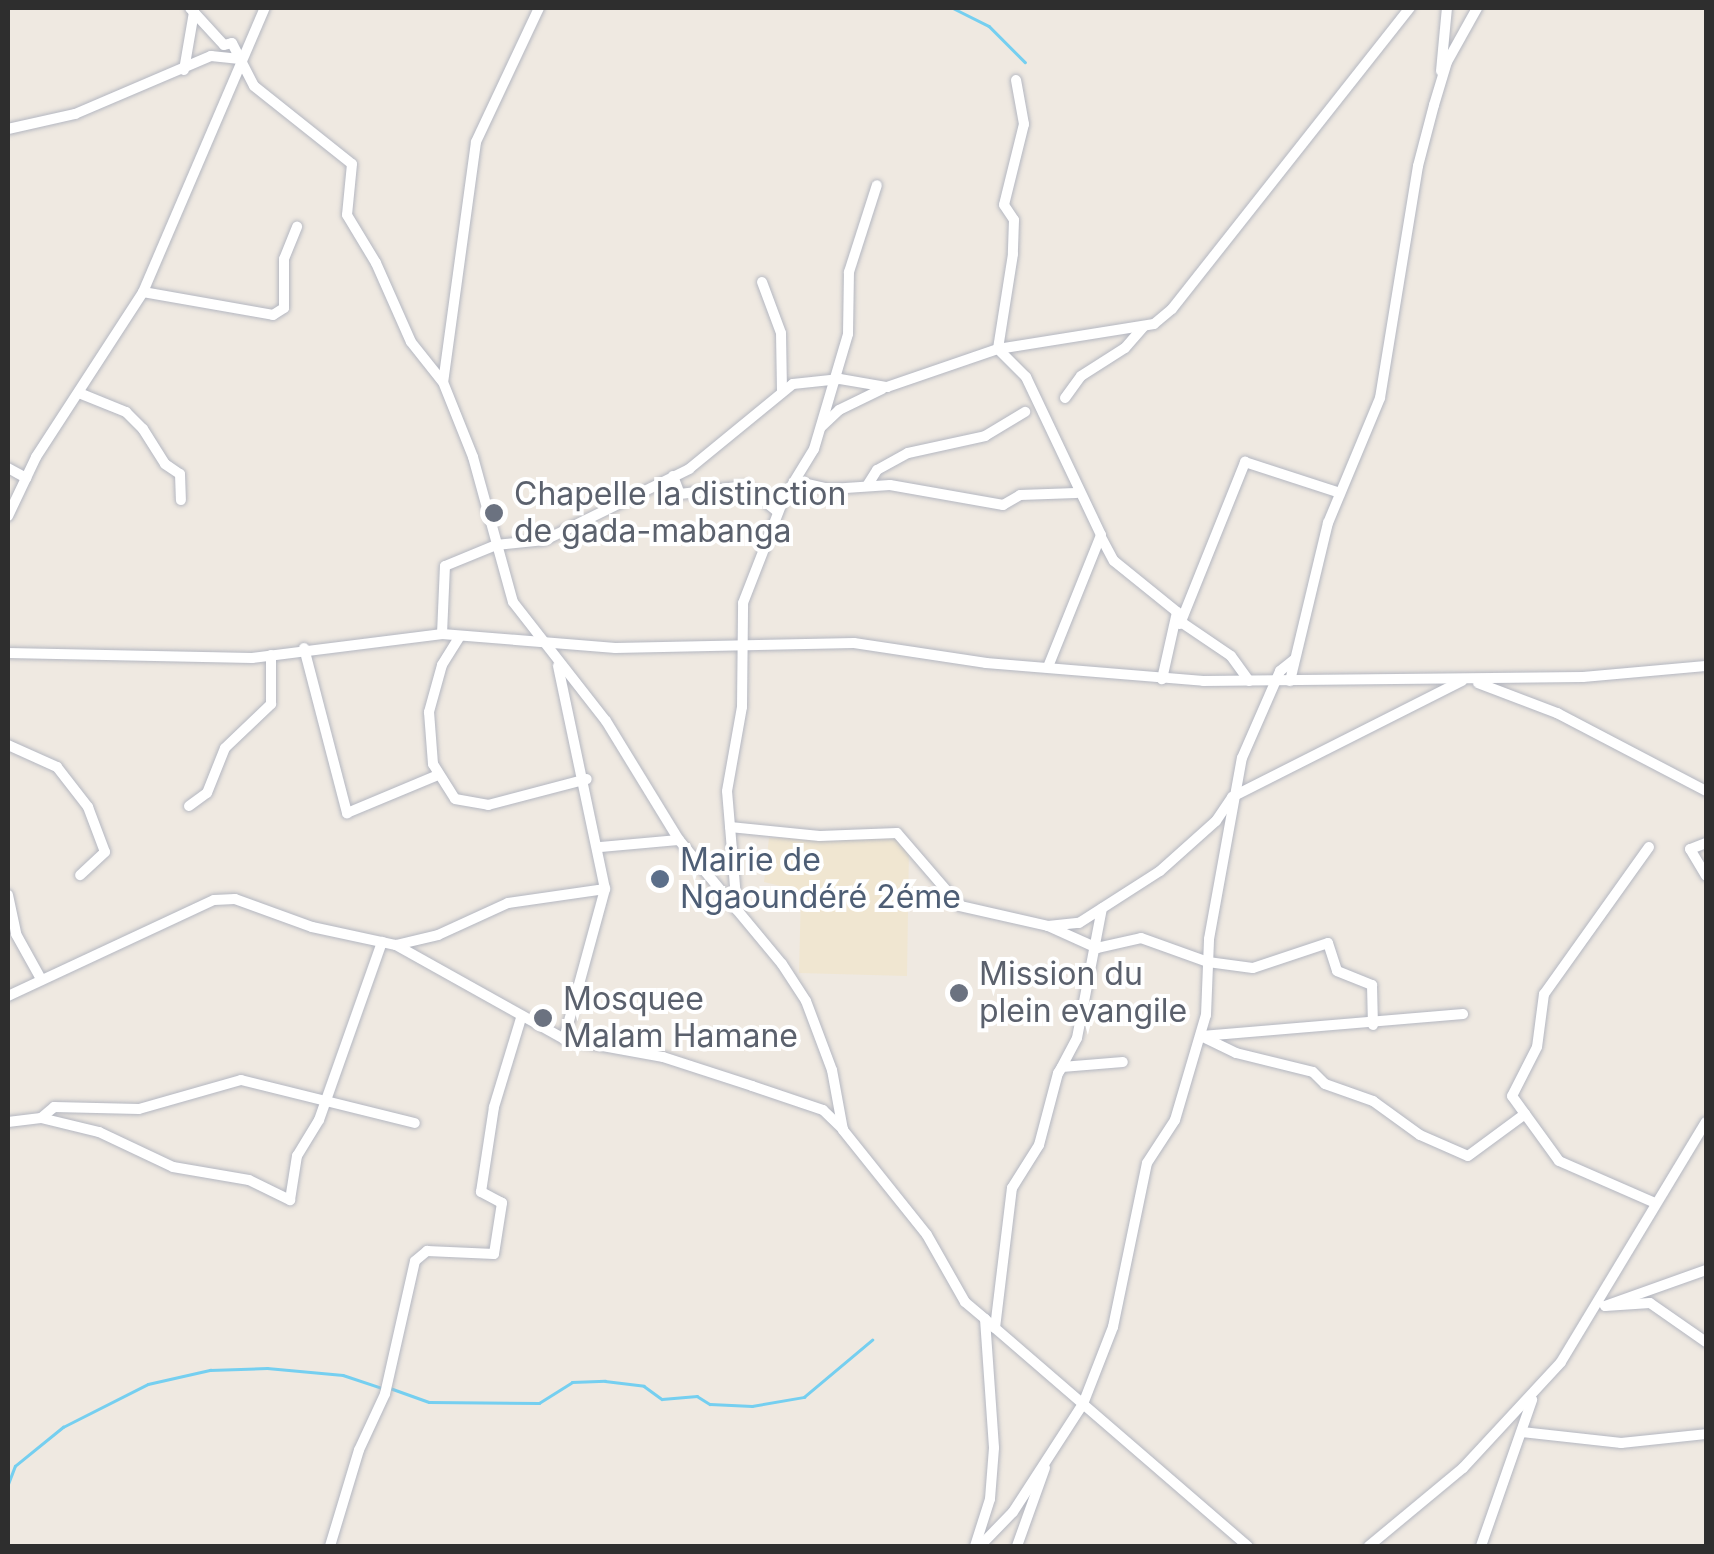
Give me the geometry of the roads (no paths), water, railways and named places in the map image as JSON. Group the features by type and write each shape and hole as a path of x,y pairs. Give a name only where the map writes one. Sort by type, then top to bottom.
{"street":[{"path":"8,516 26,478 143,292 265,8"},
{"path":"443,382 476,142 539,8"},
{"path":"1065,398 1081,376 1172,309 1410,8"},
{"path":"1290,681 1340,493 1380,398 1418,166 1442,77 1447,8"},
{"path":"1442,77 1477,8"},
{"path":"192,10 224,45 232,43 254,86 352,164 347,216 376,263 410,342 443,382 473,457 513,602 606,721 679,840 806,1001 832,1070 843,1130"},
{"path":"184,70 192,10"},
{"path":"8,129 75,114 210,56 240,59"},
{"path":"998,349 1013,254 1014,220 1004,205 1024,124 1016,80"},
{"path":"737,910 727,791 742,706 744,603 778,512 821,428 850,320 848,272 877,184"},
{"path":"143,292 273,316 284,308 284,259 297,226"},
{"path":"762,282 781,333 782,390"},
{"path":"821,428 839,410 887,387 998,349 1144,326"},
{"path":"998,349 1026,377 1062,442 1076,493 1114,561 1177,612 1179,621 1231,656 1249,681"},
{"path":"442,634 441,570 496,545 545,540 673,476 730,440 782,390 833,380 887,387"},
{"path":"79,394 126,412 143,429 165,464 180,474 181,500"},
{"path":"867,486 877,470 908,454 940,441 985,436 1025,412"},
{"path":"1162,679 1179,621 1245,462 1340,493"},
{"path":"8,468 26,478"},
{"path":"673,476 680,494 746,486 778,512"},
{"path":"796,481 830,489 867,486 1003,505 1020,496 1076,493"},
{"path":"1048,667 1100,535"},
{"path":"8,653 272,655 304,648 442,634 543,643 887,645 1162,679 1466,680 1706,666"},
{"path":"460,636 442,665 429,712 438,776 468,806 587,779"},
{"path":"304,648 347,814 438,776"},
{"path":"189,806 206,793 225,748 271,704 272,655"},
{"path":"978,1546 1045,1464 1083,1404 1118,1307 1122,1261 1147,1164 1175,1120 1201,1036 1232,798 1253,727 1284,664 1296,659"},
{"path":"558,663 587,779 606,890 564,1039"},
{"path":"1048,926 1079,923 1160,870 1216,821 1232,798 1410,702 1466,680 1557,713 1706,792"},
{"path":"8,745 57,767 88,807 106,852 80,875"},
{"path":"730,827 820,836 897,833 960,906 1048,926 1098,948 1141,938 1208,962 1253,968 1328,943 1338,970 1372,985 1373,1025"},
{"path":"600,847 679,840"},
{"path":"1706,844 1690,850 1706,876"},
{"path":"1649,847 1544,994 1537,1047 1512,1096 1560,1161 1652,1202"},
{"path":"8,996 227,898 396,944 438,936 508,903 606,890"},
{"path":"8,895 16,934 41,979"},
{"path":"995,1328 1012,1188 1039,1145 1058,1073 1078,1038 1098,948 1102,908"},
{"path":"8,1122 42,1118 98,1132 172,1167 249,1180 283,1200 294,1196 296,1156 323,1101 382,942"},
{"path":"396,944 520,1018 564,1039 663,1057 823,1110 927,1235 965,1302 1248,1546"},
{"path":"1201,1036 1240,1028 1373,1025 1463,1014"},
{"path":"330,1546 359,1450 385,1394 416,1260 427,1251 494,1254 502,1202 481,1192 494,1107 520,1018"},
{"path":"1201,1036 1236,1053 1313,1072 1324,1084 1373,1101 1420,1135 1468,1156 1525,1114"},
{"path":"1058,1073 1062,1067 1123,1062"},
{"path":"42,1118 54,1107 138,1110 240,1080 415,1123"},
{"path":"1368,1546 1464,1468 1533,1394 1592,1310 1652,1202 1706,1122"},
{"path":"1592,1310 1706,1270"},
{"path":"1605,1306 1650,1303 1706,1342"},
{"path":"978,1546 990,1499 994,1448 985,1319"},
{"path":"1480,1546 1533,1394"},
{"path":"1522,1432 1621,1443 1706,1434"},
{"path":"1017,1546 1045,1464"}],"waterway":[{"path":"953,8 989,26 1025,62"},
{"path":"390,1388 429,1402 539,1403 572,1382 605,1381 644,1386 662,1399 697,1396 710,1404 752,1406 804,1397 872,1340"},
{"path":"8,1484 15,1466 63,1427 148,1384 210,1370 267,1368 343,1375 382,1388"}],"place":[{"name":"Chapelle la distinction de gada-mabanga","path":"494,513"},
{"name":"Mairie de Ngaoundéré 2éme","path":"660,879"},
{"name":"Mission du plein evangile","path":"959,993"},
{"name":"Mosquee Malam Hamane","path":"543,1018"}]}
